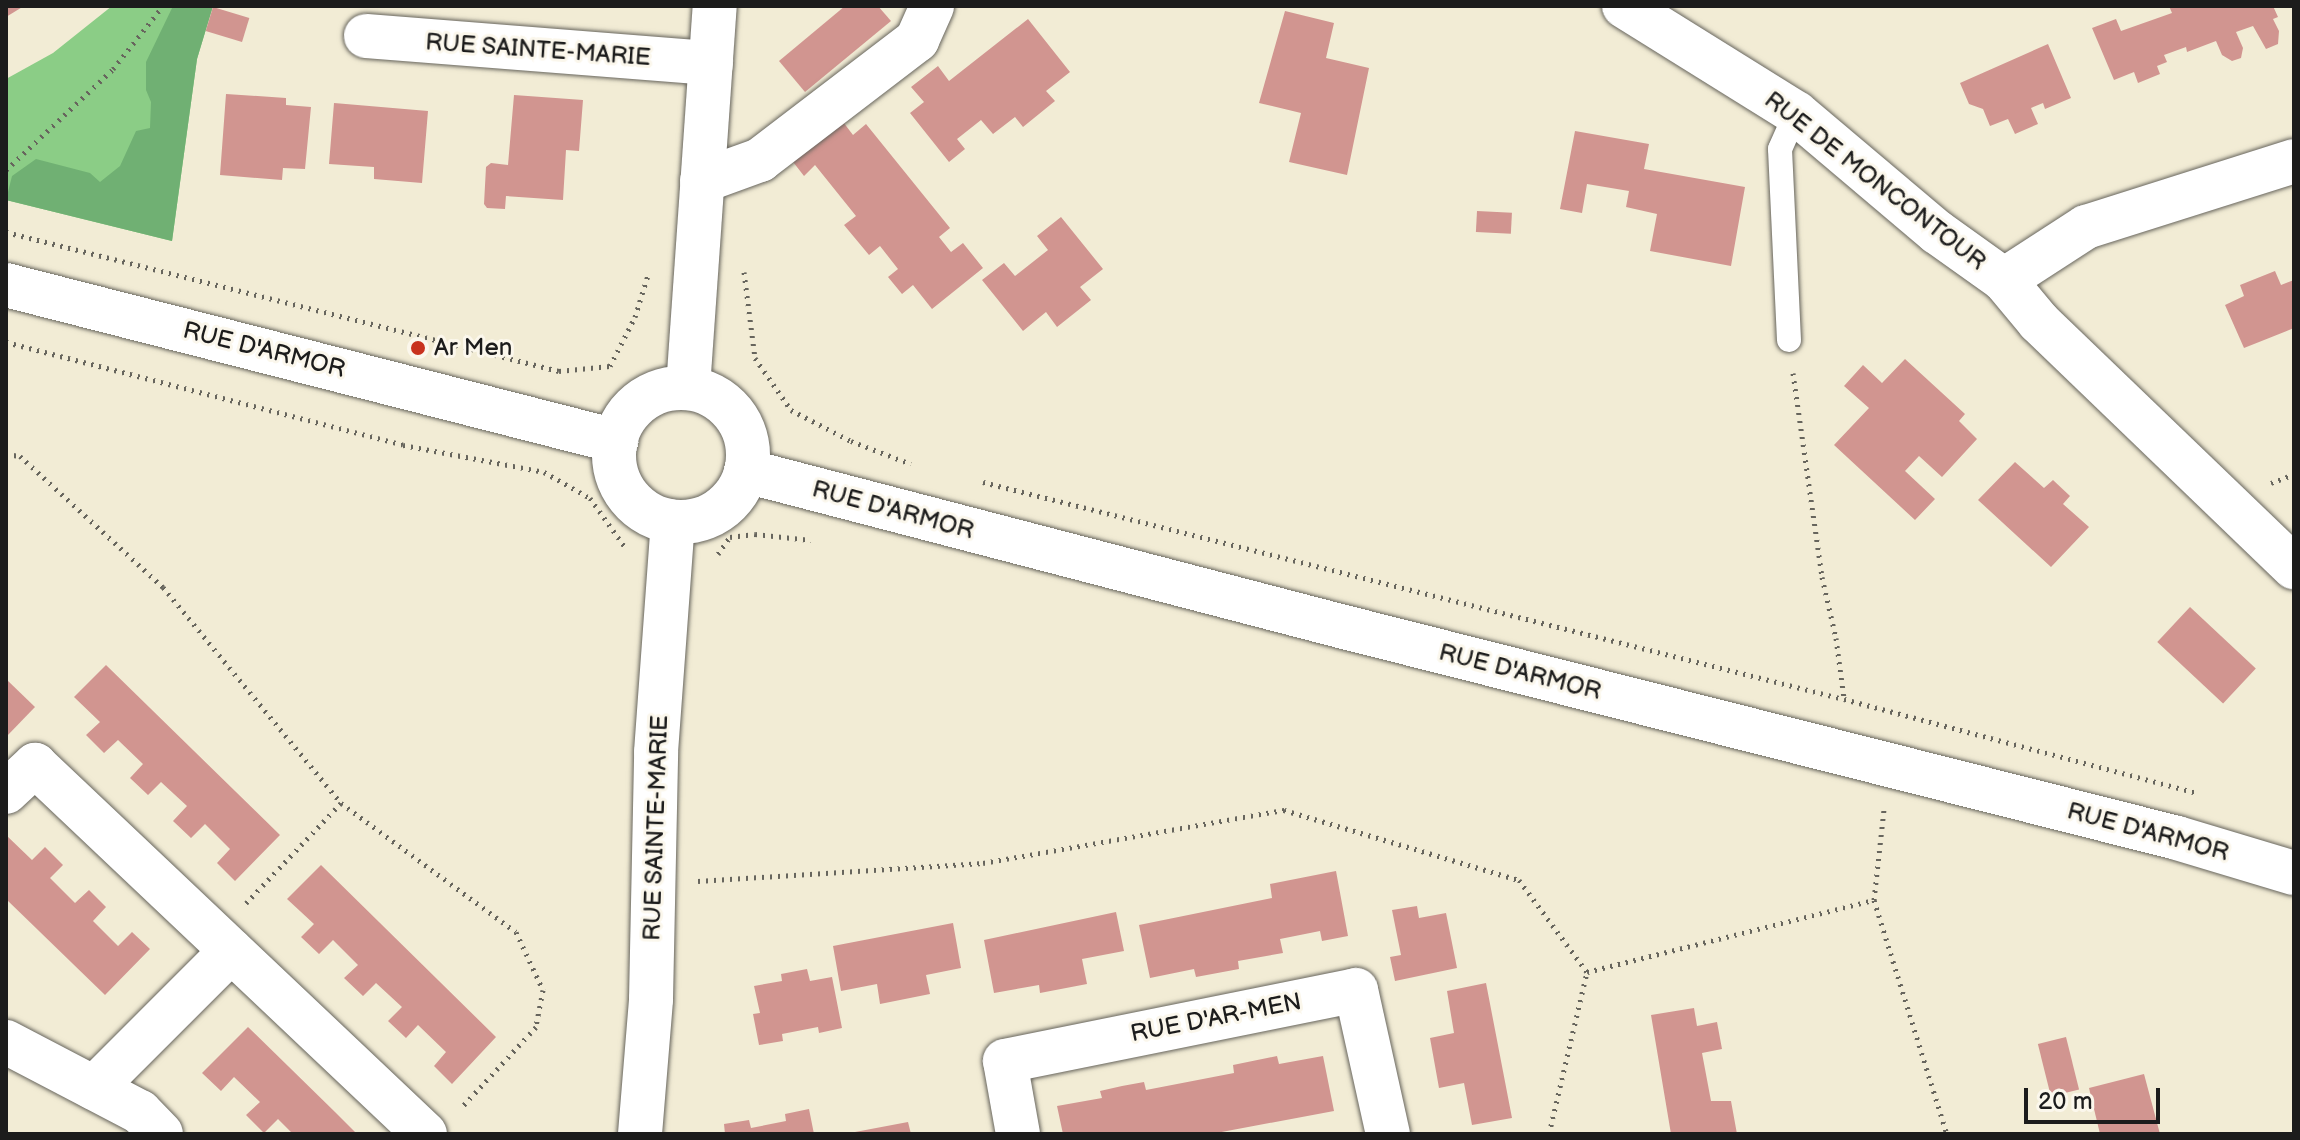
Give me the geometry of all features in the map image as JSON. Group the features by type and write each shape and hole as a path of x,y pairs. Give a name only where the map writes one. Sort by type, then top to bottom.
{"street":[{"path":"688,388 715,6"},
{"path":"702,181 760,160 917,40 932,6"},
{"name":"RUE DE MONCONTOUR","path":"1624,6 1796,113 1937,232 2004,280 2039,322 2294,567"},
{"name":"RUE SAINTE-MARIE","path":"366,36 711,63"},
{"path":"2004,280 2086,227 2294,161"},
{"name":"RUE D'ARMOR","path":"6,285 616,441"},
{"path":"688,388 710,395 729,408 742,426 748,449 746,471 739,489 711,516 673,522 652,516 627,494 615,464 616,441 634,407 650,396 688,388"},
{"name":"RUE D'ARMOR","path":"746,471 2177,838 2294,873"},
{"name":"RUE SAINTE-MARIE","path":"640,1134 651,999 656,752 673,522"},
{"path":"6,792 35,765 223,943 441,1123"},
{"path":"94,1088 223,943"},
{"name":"RUE D'AR-MEN","path":"1018,1134 1005,1061 1356,990 1388,1134"},
{"path":"6,1042 140,1112 161,1134"}],"lane":[{"path":"1789,340 1780,149 1796,113"}],"path":[{"path":"6,170 113,69 163,6"},
{"path":"6,232 559,371 610,366 635,317 652,262"},
{"path":"744,267 755,358 791,410 851,441 916,466"},
{"path":"1789,340 1822,577 1836,638 1844,699 1869,760 1874,900 1947,1134"},
{"path":"6,342 403,445 530,471"},
{"path":"6,454 20,456 163,587 341,803 516,932 543,990 536,1027 441,1123"},
{"path":"978,481 1844,699 2206,796"},
{"path":"223,943 341,803"},
{"path":"653,884 983,863 1284,810 1519,880 1587,972 1549,1134"},
{"path":"1587,972 1874,900"}],"green space":[{"path":"112,6 213,6 197,59 172,241 6,200 6,79 53,53"},
{"path":"173,6 213,6 197,59 172,241 6,200 12,176 36,159 90,173 100,182 120,166 136,131 150,128 151,102 146,90 146,62"}],"building":[{"path":"6,6 24,6 6,17"},
{"path":"845,6 878,6 891,21 805,92 779,61"},
{"path":"2169,6 2273,6 2278,17 2273,19 2279,31 2278,44 2266,49 2253,26 2236,32 2243,48 2241,58 2232,61 2222,55 2216,41 2187,52 2186,47 2164,55 2167,62 2157,66 2160,74 2138,83 2134,72 2114,80 2092,28 2116,19 2121,31 2172,13"},
{"path":"213,7 249,18 242,42 206,31"},
{"path":"1285,11 1334,23 1326,58 1369,68 1347,175 1289,162 1301,113 1259,103"},
{"path":"1028,19 1070,72 1046,91 1055,101 1023,127 1015,117 993,134 981,120 957,139 965,149 949,162 910,113 924,102 911,87 938,66 949,81"},
{"path":"2048,44 2071,98 2045,109 2043,103 2031,108 2038,124 2015,134 2008,119 1990,126 1983,109 1969,104 1960,83"},
{"path":"226,94 286,98 286,105 311,107 305,169 283,168 282,180 220,175"},
{"path":"514,95 583,100 579,151 566,150 563,200 506,196 505,209 487,208 484,204 486,167 491,163 508,165"},
{"path":"334,103 428,111 422,183 374,179 374,167 329,164"},
{"path":"840,118 853,135 866,124 950,228 939,237 951,252 963,243 983,268 932,309 913,285 902,294 888,277 898,269 880,246 869,255 844,225 856,216 815,165 804,176 790,158"},
{"path":"1575,131 1649,144 1644,169 1745,187 1731,266 1650,251 1657,214 1626,207 1629,191 1587,184 1582,213 1560,209"},
{"path":"1477,211 1512,213 1511,234 1476,232"},
{"path":"1061,217 1103,269 1080,287 1091,300 1057,327 1046,312 1023,331 982,280 1004,263 1015,276 1048,250 1037,236"},
{"path":"2275,271 2281,285 2294,280 2294,328 2244,348 2225,305 2244,296 2240,285"},
{"path":"1905,359 1965,414 1959,421 1977,439 1942,477 1919,456 1905,471 1935,499 1915,520 1834,445 1869,408 1844,386 1863,365 1882,383"},
{"path":"2015,462 2044,488 2053,480 2070,496 2063,504 2089,527 2051,567 1978,500"},
{"path":"2190,607 2256,668 2223,703 2157,642"},
{"path":"106,665 280,835 235,881 217,863 230,849 205,824 191,838 173,821 187,806 161,782 148,795 130,778 143,764 118,740 104,753 86,735 100,722 74,697"},
{"path":"6,679 35,707 6,737"},
{"path":"6,835 32,860 45,847 63,865 50,878 75,903 89,890 106,907 93,921 118,946 132,932 150,949 105,995 6,899"},
{"path":"321,865 496,1037 452,1084 434,1066 446,1052 418,1025 406,1038 388,1021 402,1007 376,983 363,996 344,978 358,965 333,940 319,954 301,937 314,924 287,899"},
{"path":"1336,871 1348,936 1322,941 1320,931 1280,939 1283,953 1238,961 1239,969 1196,977 1194,969 1150,978 1139,925 1272,898 1270,884"},
{"path":"1417,906 1419,918 1446,913 1457,968 1395,981 1390,957 1401,955 1392,910"},
{"path":"1116,912 1124,951 1082,959 1087,984 1040,993 1039,985 994,993 984,940"},
{"path":"953,923 961,968 926,975 930,994 880,1004 877,984 841,991 833,946"},
{"path":"807,969 810,981 832,977 842,1028 819,1033 818,1027 782,1034 783,1041 759,1045 753,1014 760,1013 754,986 782,981 781,974"},
{"path":"1486,983 1512,1118 1472,1125 1464,1083 1439,1088 1430,1038 1454,1033 1447,991"},
{"path":"1694,1008 1697,1026 1717,1022 1722,1049 1702,1053 1711,1101 1731,1101 1737,1134 1671,1134 1651,1015"},
{"path":"248,1027 357,1134 293,1134 278,1119 264,1133 246,1115 260,1102 234,1077 221,1091 202,1073"},
{"path":"2066,1037 2079,1089 2051,1096 2038,1044"},
{"path":"1277,1056 1279,1064 1323,1056 1334,1111 1211,1134 1063,1134 1057,1106 1102,1098 1100,1091 1122,1086 1144,1082 1146,1090 1234,1073 1233,1065"},
{"path":"2144,1074 2160,1134 2100,1134 2089,1088"},
{"path":"809,1109 814,1134 725,1134 724,1124 749,1120 751,1128 786,1121 785,1114"},
{"path":"908,1122 911,1134 855,1134 855,1132"}],"place":[{"name":"Ar Men","path":"418,348"}]}
